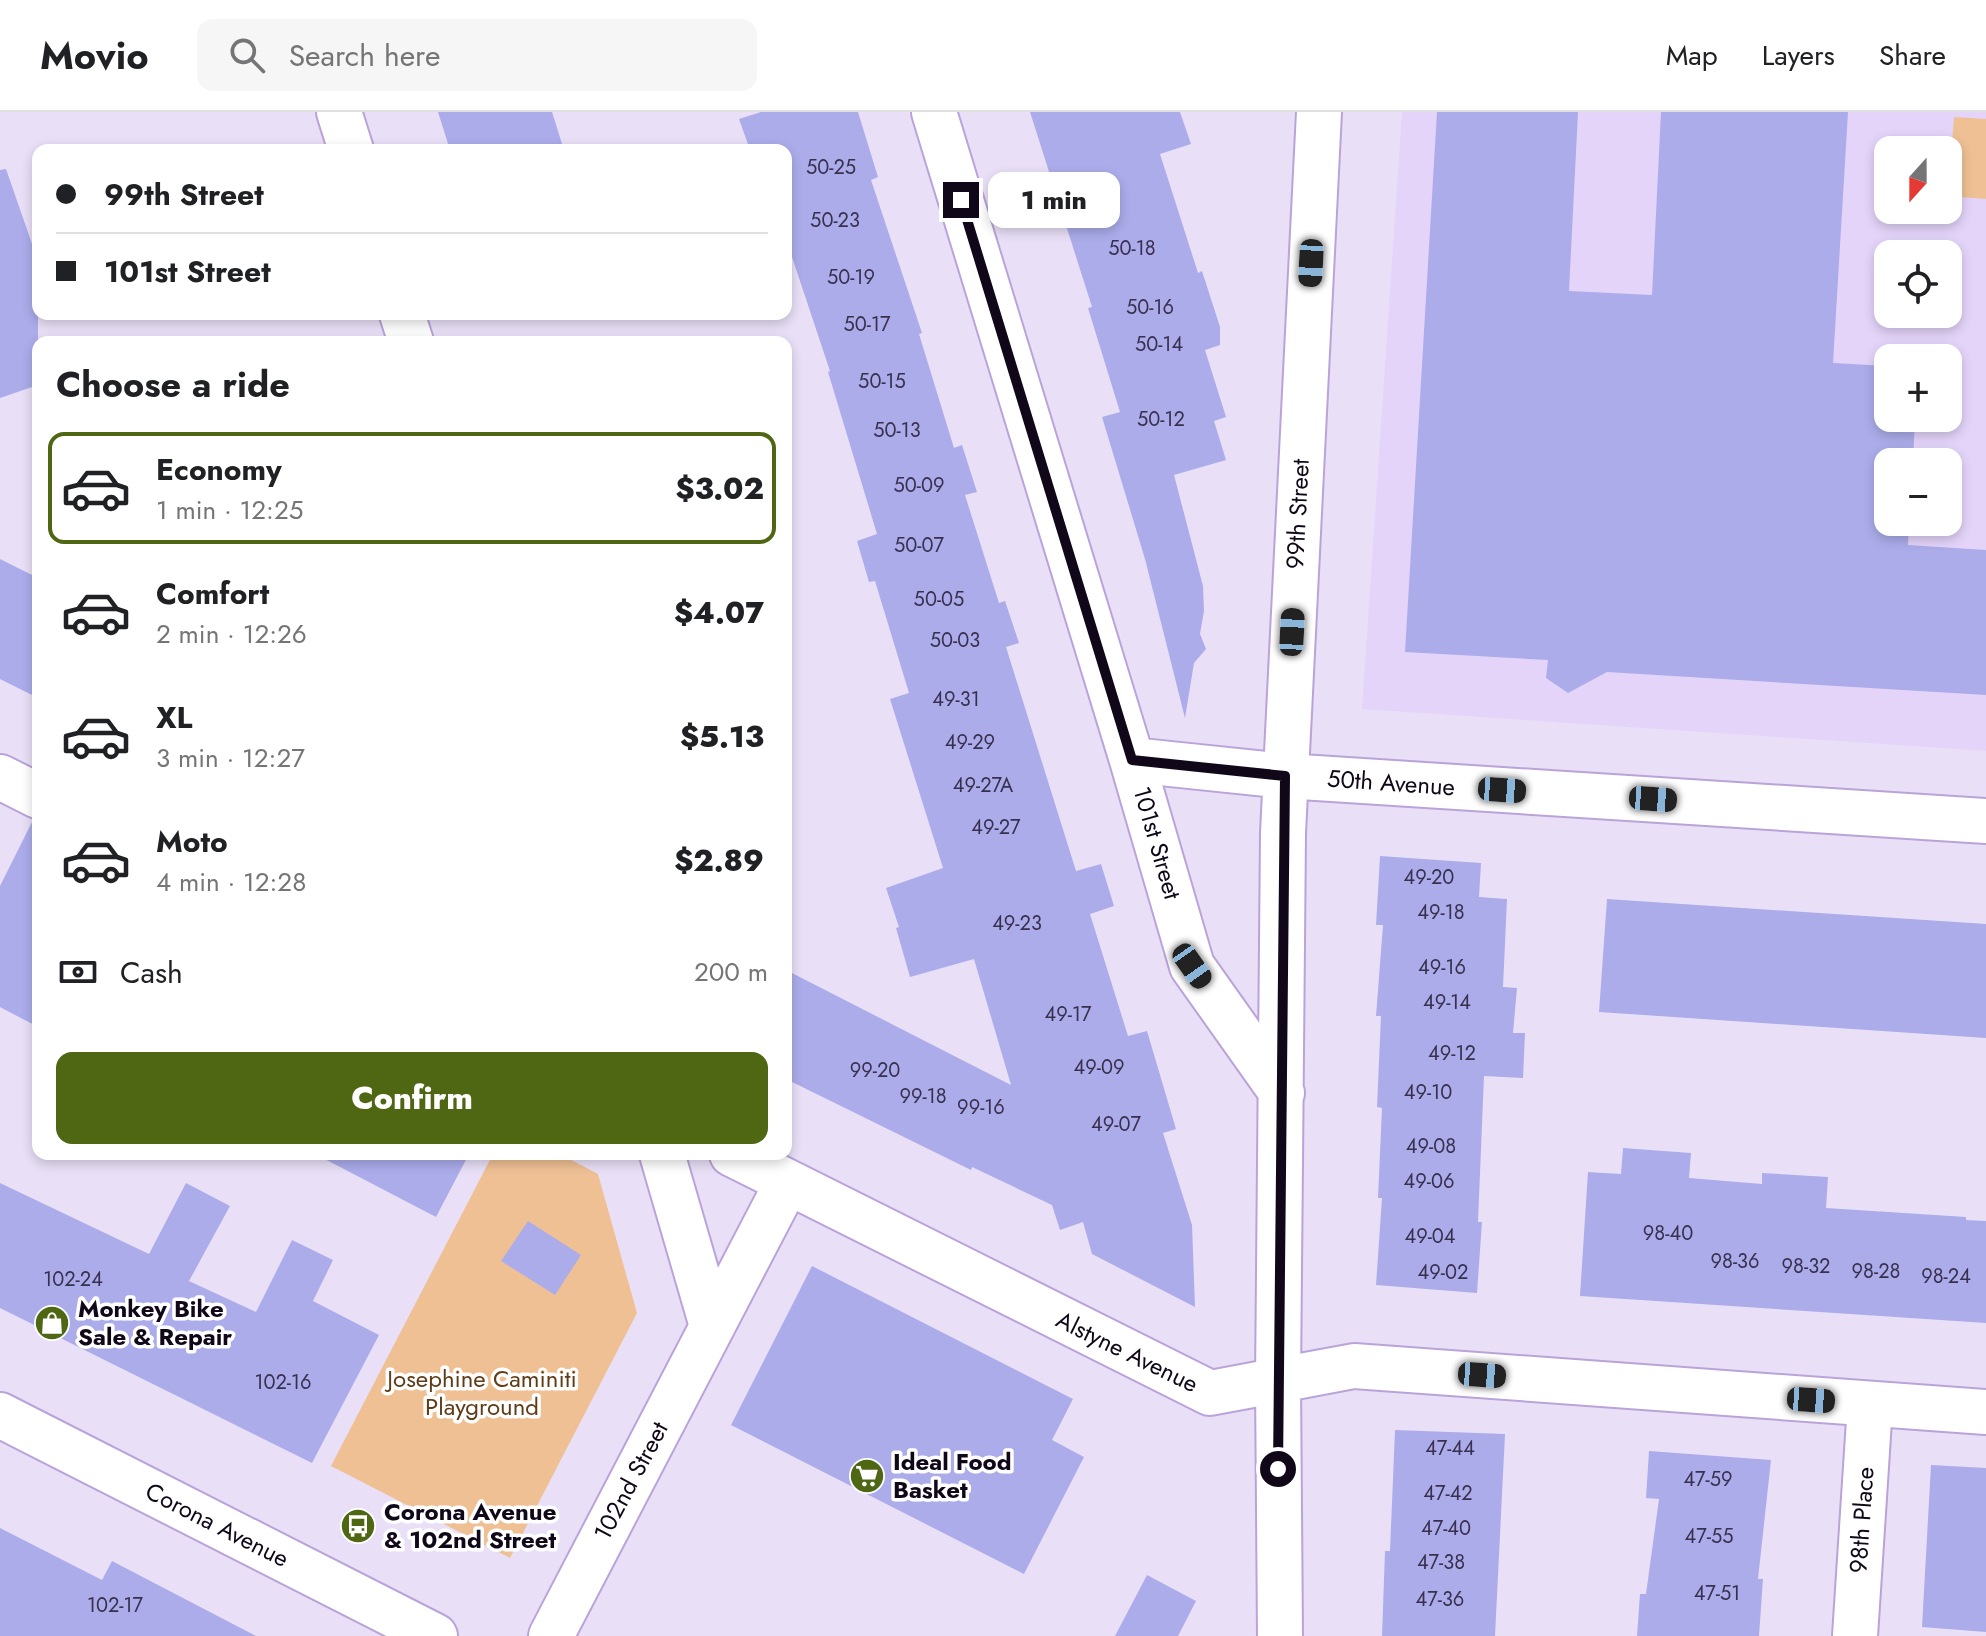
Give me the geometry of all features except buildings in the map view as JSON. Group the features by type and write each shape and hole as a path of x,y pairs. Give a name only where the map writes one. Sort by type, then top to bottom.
{"street":[{"path":"339,112 349,144"},
{"name":"101st Street","path":"934,112 1192,966 1282,1093"},
{"name":"99th Street","path":"1280,1636 1278,1381 1285,776 1319,112"},
{"name":"50th Avenue","path":"1132,760 1285,776 1986,821"},
{"path":"0,777 32,793"},
{"path":"664,1160 712,1326"},
{"name":"Alstyne Avenue","path":"743,1160 1210,1393 1354,1366 1986,1412"},
{"name":"102nd Street","path":"551,1636 787,1183"},
{"name":"98th Place","path":"1855,1636 1870,1405"},
{"name":"Corona Avenue","path":"0,1415 435,1636"}],"shaded area":[{"path":"1402,112 1986,112 1986,751 1362,709"}],"green space":[{"path":"1954,117 1986,119 1986,199 1962,197 1962,136 1953,136"},
{"name":"Josephine Caminiti Playground","path":"490,1160 571,1160 598,1174 637,1313 510,1558 331,1466"}],"place":[{"name":"Monkey Bike Sale & Repair","path":"52,1323"},
{"name":"Ideal Food Basket","path":"867,1476"},
{"name":"Corona Avenue & 102nd Street","path":"358,1526"}],"route":[{"path":"961,200 1132,760 1285,776 1278,1469"}]}
